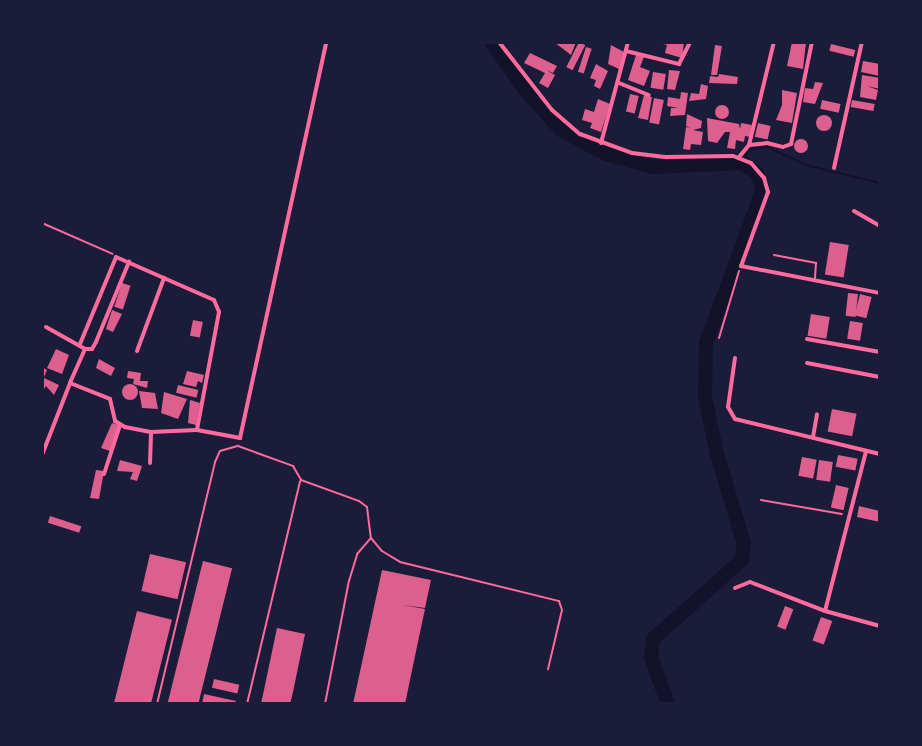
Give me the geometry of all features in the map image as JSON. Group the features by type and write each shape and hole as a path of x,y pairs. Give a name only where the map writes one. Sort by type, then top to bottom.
{"street":[{"path":"70,383 110,399 115,420 120,425 151,432 197,430 240,438 326,42"},
{"path":"499,42 564,122 601,143 658,157 743,159 761,174 768,192 741,266 880,293"},
{"path":"601,143 628,42"},
{"path":"626,51 679,64 684,60 690,42"},
{"path":"743,159 774,42"},
{"path":"749,145 761,142 783,147 791,144 812,42"},
{"path":"834,168 862,42"},
{"path":"619,83 649,95"},
{"path":"854,211 880,226"},
{"path":"80,344 117,257 214,300 219,308 197,430"},
{"path":"46,327 85,349 92,349 129,262"},
{"path":"137,351 164,278"},
{"path":"807,339 880,352"},
{"path":"42,455 85,349"},
{"path":"735,358 728,401 732,417 880,454"},
{"path":"807,363 880,377"},
{"path":"813,437 817,414"},
{"path":"104,474 120,425"},
{"path":"150,463 151,432"},
{"path":"825,611 866,451"},
{"path":"735,588 750,582 825,611 880,626"}],"lane":[{"path":"774,255 816,263 815,281"},
{"path":"157,704 220,451 244,446 293,466 301,480 367,507 371,538 382,551 400,562 559,601 562,610 548,669"},
{"path":"247,704 301,480"},
{"path":"325,704 349,581 357,554 371,538"}],"path":[{"path":"42,223 117,257"},
{"path":"719,338 741,266"},
{"path":"761,500 849,515"}],"building":[{"path":"554,42 576,42 571,55"},
{"path":"579,42 585,45 573,70 566,67"},
{"path":"684,42 682,58 665,53 667,45 660,43"},
{"path":"792,42 806,42 803,69 787,66"},
{"path":"831,44 855,50 854,57 829,51"},
{"path":"611,45 624,52 619,69 608,64"},
{"path":"715,45 722,46 717,75 711,75"},
{"path":"586,47 592,49 584,74 578,72"},
{"path":"530,53 557,66 553,73 546,70 555,75 548,88 539,83 545,73 524,63"},
{"path":"636,55 644,57 640,67 650,71 644,86 628,80"},
{"path":"863,61 880,64 880,76 861,72"},
{"path":"596,64 608,71 600,89 594,86 596,80 590,78"},
{"path":"669,70 680,71 675,90 667,89"},
{"path":"653,72 666,74 663,90 650,88"},
{"path":"719,74 738,77 737,84 709,83 710,76 718,77"},
{"path":"862,75 880,78 880,89 867,86 878,90 876,100 860,97"},
{"path":"815,82 823,83 815,104 803,102 805,88 813,89"},
{"path":"701,84 708,86 706,99 689,101 691,93 699,94"},
{"path":"782,90 797,93 792,123 776,120 782,105"},
{"path":"681,92 688,93 685,115 670,116 671,108 678,108 667,106 668,97 680,99"},
{"path":"630,94 639,96 635,114 626,112"},
{"path":"644,95 652,97 648,120 638,118"},
{"path":"654,98 664,100 659,124 649,123"},
{"path":"598,99 610,104 601,132 590,128 592,123 582,120 585,109 594,112"},
{"path":"822,100 841,104 839,113 820,109"},
{"path":"852,100 875,104 873,111 851,107"},
{"path":"722,105 729,112 722,119 715,112"},
{"path":"687,114 702,121 701,128 693,130 703,132 701,145 691,144 690,150 683,149 686,127 690,128 686,126"},
{"path":"821,115 827,115 832,123 830,129 821,131 816,126 816,120"},
{"path":"707,118 739,124 740,129 741,123 752,125 750,137 745,136 744,142 736,140 735,149 727,148 730,132 725,132 717,143 708,141"},
{"path":"758,123 771,126 768,140 755,137"},
{"path":"801,139 808,146 801,153 794,146"},
{"path":"830,242 849,245 844,278 825,275"},
{"path":"122,283 131,286 123,310 114,307"},
{"path":"848,293 858,294 856,317 846,316"},
{"path":"860,294 872,297 866,318 855,315"},
{"path":"112,310 122,314 113,332 106,329"},
{"path":"811,314 830,317 826,339 808,336"},
{"path":"193,320 203,322 200,338 190,336"},
{"path":"850,321 863,323 860,341 847,339"},
{"path":"56,349 69,355 62,374 47,368"},
{"path":"99,359 115,368 111,376 96,368"},
{"path":"128,371 141,373 140,381 148,381 147,388 133,384 134,379 127,378"},
{"path":"187,371 204,375 202,383 198,381 196,387 183,384"},
{"path":"44,378 59,385 54,395 46,386 42,392"},
{"path":"130,384 138,392 130,400 122,392"},
{"path":"178,385 198,390 196,398 176,393"},
{"path":"139,391 155,393 158,409 142,408"},
{"path":"164,392 187,399 178,419 161,413"},
{"path":"190,400 200,403 196,425 188,423"},
{"path":"832,409 857,414 852,436 828,432"},
{"path":"112,423 119,425 110,451 101,448"},
{"path":"838,455 858,459 855,471 836,467"},
{"path":"802,457 817,460 813,479 798,476"},
{"path":"120,460 142,466 137,481 130,479 133,472 117,471"},
{"path":"819,460 833,462 830,482 816,480"},
{"path":"96,470 104,471 99,499 90,498"},
{"path":"836,485 849,488 843,510 831,507"},
{"path":"859,506 880,511 880,522 857,517"},
{"path":"50,516 81,526 79,533 48,523"},
{"path":"150,554 186,562 178,599 141,591"},
{"path":"203,561 232,568 198,704 167,704"},
{"path":"382,570 431,580 425,608 403,605 425,609 405,704 353,704"},
{"path":"785,606 793,609 786,630 777,627"},
{"path":"137,611 172,620 151,704 114,704"},
{"path":"821,617 832,621 824,645 812,640"},
{"path":"277,628 305,634 293,692 290,704 261,704"},
{"path":"214,679 239,685 237,694 212,688"},
{"path":"204,694 236,701 235,704 202,704"}],"waterway":[{"path":"491,42 526,91 561,130 606,154 652,167 743,163 757,174 763,189 706,343 705,397 717,454 744,544 742,560 653,639 651,657 668,704"},
{"path":"743,163 749,149 767,147 809,166 880,183"}]}
